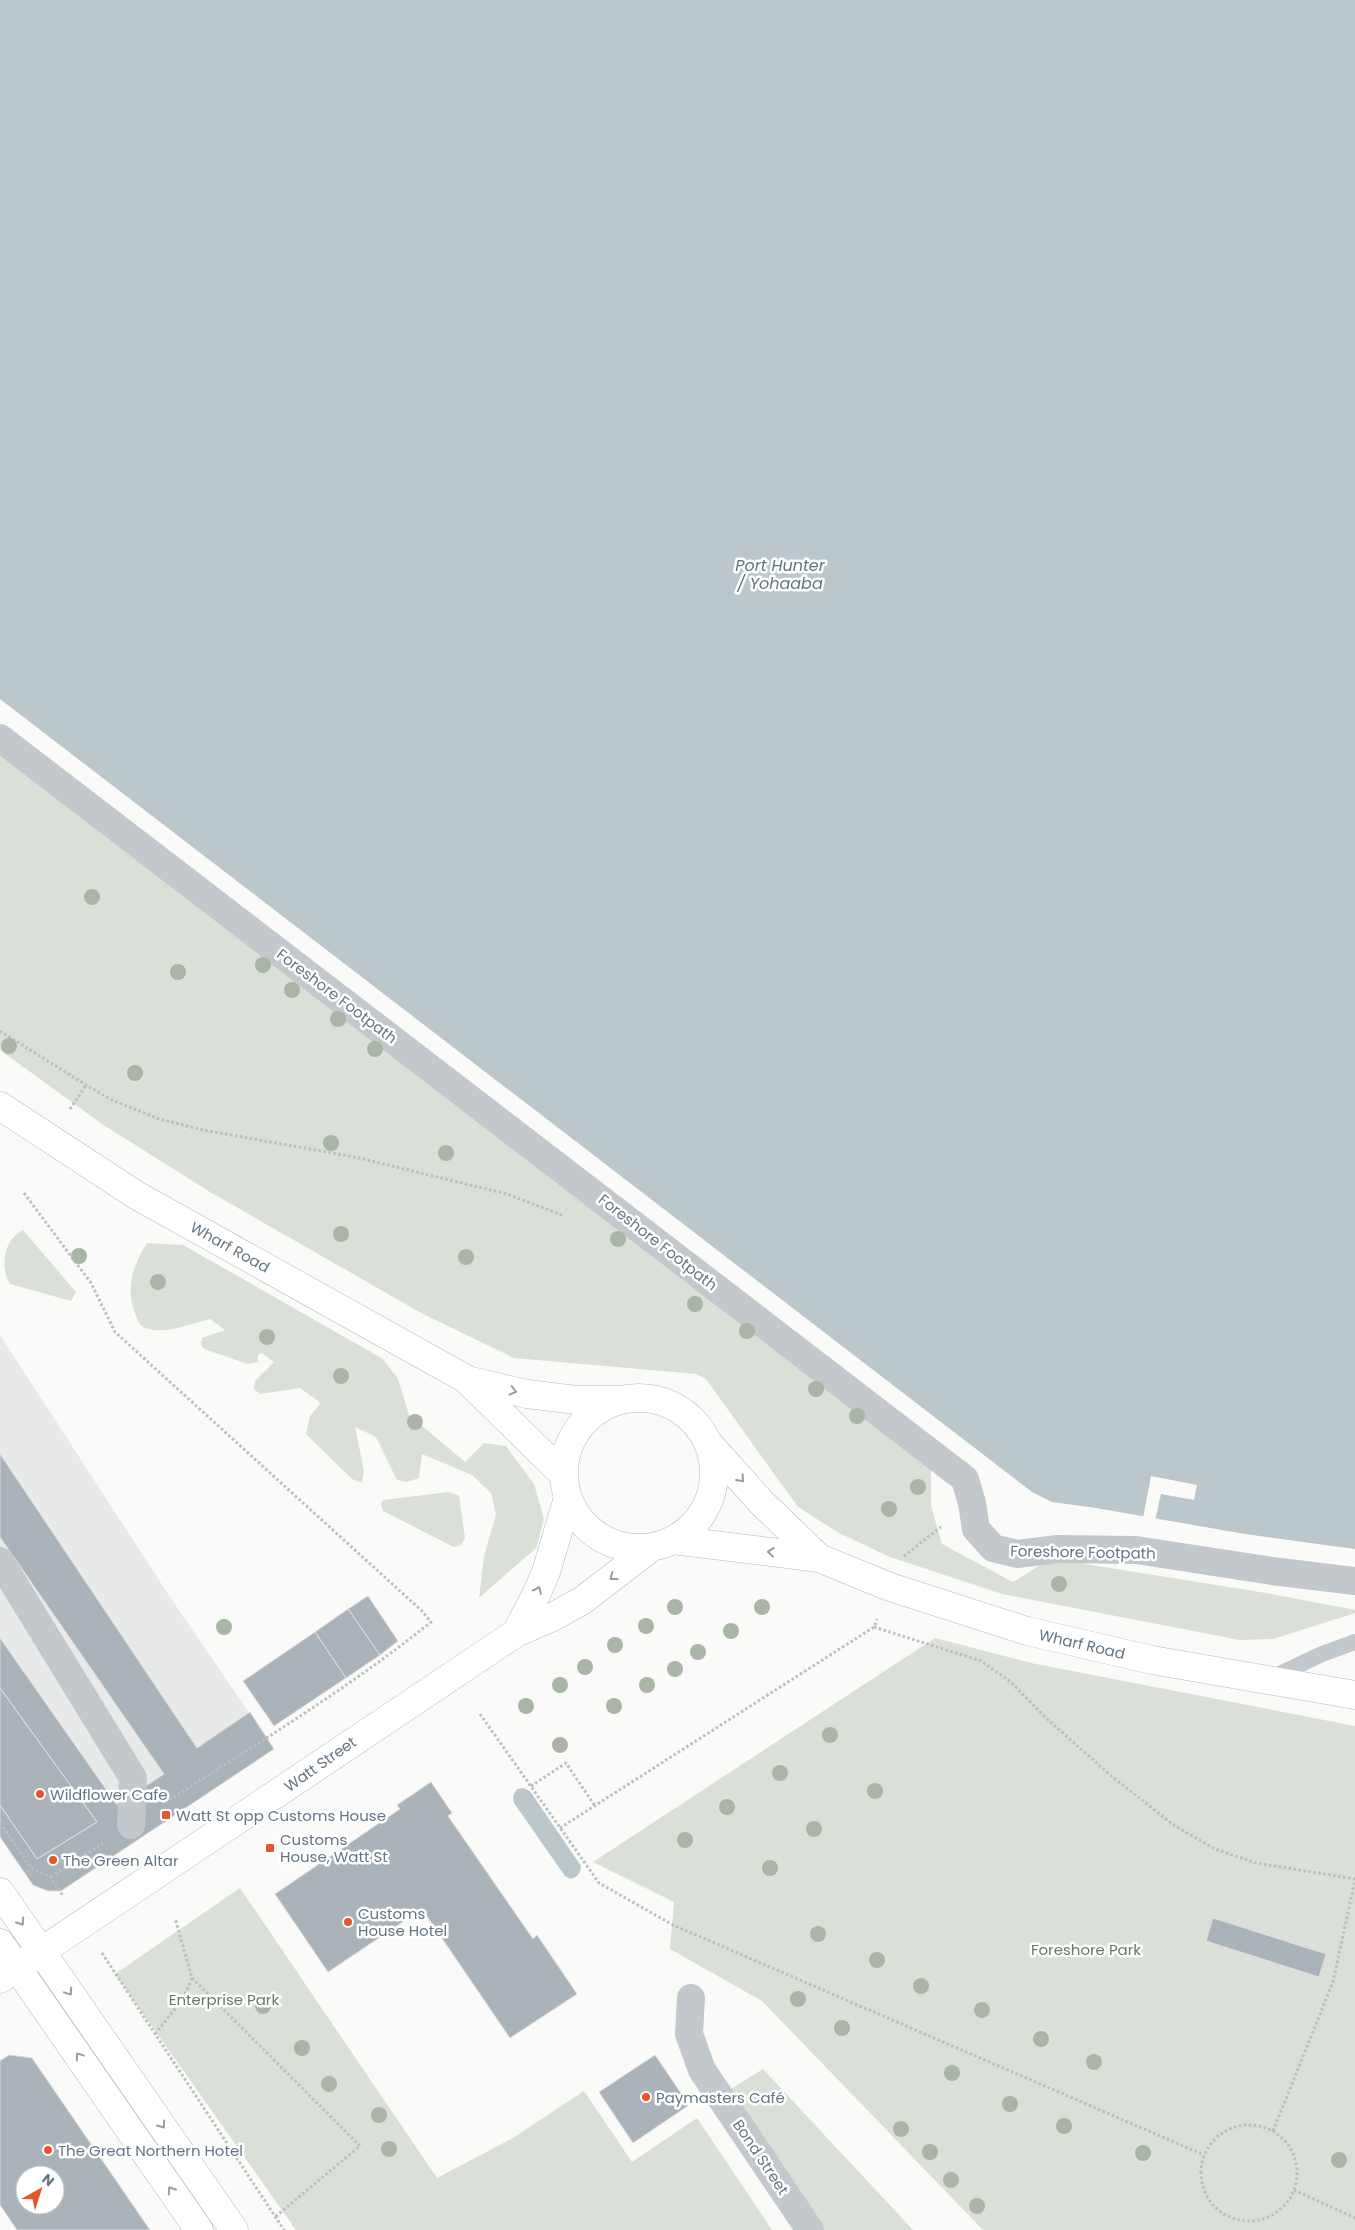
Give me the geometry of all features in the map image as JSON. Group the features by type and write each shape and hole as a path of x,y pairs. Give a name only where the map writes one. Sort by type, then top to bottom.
{"main road":[{"name":"Wharf Road","path":"0,1106 136,1195 466,1379 527,1394 576,1400 618,1400"},
{"name":"Wharf Road","path":"466,1379 566,1487"},
{"path":"640,1398 661,1401 681,1411 692,1420 708,1443 715,1471 710,1499 696,1523 663,1544 626,1547 602,1538 581,1521 566,1487 570,1443 589,1416 618,1400 640,1398"},
{"name":"Wharf Road","path":"708,1443 761,1502 819,1558"},
{"name":"Watt Street","path":"516,1633 537,1594 546,1572 566,1487"},
{"name":"Wharf Road","path":"663,1544 819,1558 890,1586 1027,1631 1152,1660 1355,1695"},
{"name":"Watt Street","path":"9,1974 516,1633 551,1618 583,1600 663,1544"},
{"path":"0,1892 234,2230"},
{"path":"0,1943 9,1974 199,2230"}],"street":[{"name":"Foreshore Footpath","path":"0,738 965,1479 972,1503 976,1529 993,1548 1017,1554 1058,1549 1136,1550 1272,1571 1355,1581"},
{"path":"0,1561 133,1778 131,1825"},
{"name":"Bond Street","path":"691,1998 690,2034 702,2070 810,2230"}],"lane":[{"path":"1269,1679 1322,1654 1355,1642"}],"path":[{"path":"0,1031 112,1100 159,1119 203,1130 355,1157 507,1194 563,1216"},
{"path":"66,1114 86,1085"},
{"path":"24,1193 91,1283 115,1332 415,1604 431,1622 398,1648 316,1706 51,1877"},
{"path":"900,1559 972,1503"},
{"path":"560,1828 874,1627 981,1661 1011,1682 1045,1717 1174,1826 1215,1848 1256,1863 1355,1880 1332,1982 1273,2131"},
{"path":"480,1714 599,1883 673,1925 1204,2155"},
{"path":"531,1786 566,1763 596,1806"},
{"path":"0,1822 32,1869 51,1877 62,1894"},
{"path":"25,1874 32,1869"},
{"path":"175,1918 182,1937 192,1978 360,2146 275,2216"},
{"path":"102,1954 284,2230"},
{"path":"154,2034 183,1999 192,1978"},
{"path":"1241,2125 1257,2126 1273,2131 1284,2139 1296,2164 1297,2177 1294,2190 1286,2203 1261,2219 1246,2220 1231,2217 1218,2210 1208,2198 1202,2184 1201,2169 1204,2155 1213,2141 1226,2130 1241,2125"},
{"path":"1294,2190 1355,2218"}],"shaded area":[{"path":"0,1335 170,1597 274,1749 61,1891 48,1891 33,1885 0,1837"}],"green space":[{"path":"0,750 931,1467 931,1506 942,1544 1013,1582 1042,1564 1079,1563 1266,1593 1355,1610 1355,1613 1273,1639 1240,1640 1002,1594 890,1557 839,1533 798,1507 706,1379 696,1374 514,1358 423,1314 210,1192 102,1124 0,1050"},
{"path":"23,1230 76,1292 71,1301 10,1284 5,1270 5,1254 11,1240"},
{"path":"147,1243 183,1245 383,1359 398,1379 409,1415 465,1462 484,1443 506,1446 534,1484 544,1519 536,1548 479,1598 484,1557 496,1514 491,1493 472,1475 422,1454 419,1478 407,1482 397,1480 376,1437 355,1427 364,1471 362,1483 352,1479 306,1434 310,1416 321,1403 300,1388 260,1394 254,1389 255,1381 274,1362 262,1353 258,1355 258,1362 248,1364 204,1349 201,1345 202,1338 225,1330 210,1319 164,1330 144,1328 136,1316 131,1297 131,1287 137,1261"},
{"path":"449,1492 459,1496 465,1538 461,1545 454,1547 383,1511 381,1504 383,1500"},
{"name":"Foreshore Park","path":"935,1638 1031,1663 1355,1726 1355,2230 983,2230 762,2001 670,1949 674,1902 593,1862"},
{"name":"Enterprise Park","path":"240,1888 437,2178 513,2138 584,2091 632,2162 697,2118 772,2230 296,2230 115,1974"},
{"path":"763,2069 913,2230 824,2230 726,2092"}],"water":[{"name":"Port Hunter / Yohaaba","path":"0,0 1355,0 1355,1549 1245,1534 1052,1502 1032,1492 0,699"},
{"path":"523,1788 530,1791 581,1866 577,1876 570,1879 565,1876 514,1803 513,1796 517,1789"}],"pier":[{"path":"1151,1476 1197,1485 1194,1500 1161,1494 1155,1521 1143,1518"}],"building":[{"path":"0,1454 197,1748 250,1712 274,1749 61,1891 48,1891 33,1885 0,1837 0,1805 37,1859 97,1822 0,1688 0,1638 117,1805 164,1774 0,1537"},
{"path":"368,1596 398,1641 380,1655 348,1609"},
{"path":"348,1609 380,1655 346,1678 315,1632"},
{"path":"315,1632 346,1678 274,1726 243,1681"},
{"path":"0,1688 97,1822 37,1859 0,1805"},
{"name":"Customs House Hotel","path":"431,1782 452,1813 448,1816 533,1939 537,1935 577,1994 510,2038 422,1909 328,1972 275,1894 400,1809 397,1805"},
{"path":"1213,1918 1326,1954 1319,1977 1206,1941"},
{"name":"The Great Northern Hotel","path":"9,2055 32,2058 150,2230 17,2230 0,2205 0,2061"},
{"path":"655,2055 689,2105 633,2143 599,2092"}],"place":[{"name":"Wildflower Cafe","path":"40,1794"},
{"name":"Watt St opp Customs House","path":"166,1815"},
{"name":"Customs House, Watt St","path":"270,1848"},
{"name":"The Green Altar","path":"53,1860"},
{"name":"Customs House Hotel","path":"348,1922"},
{"name":"Paymasters Café","path":"646,2097"},
{"name":"The Great Northern Hotel","path":"48,2150"}]}
